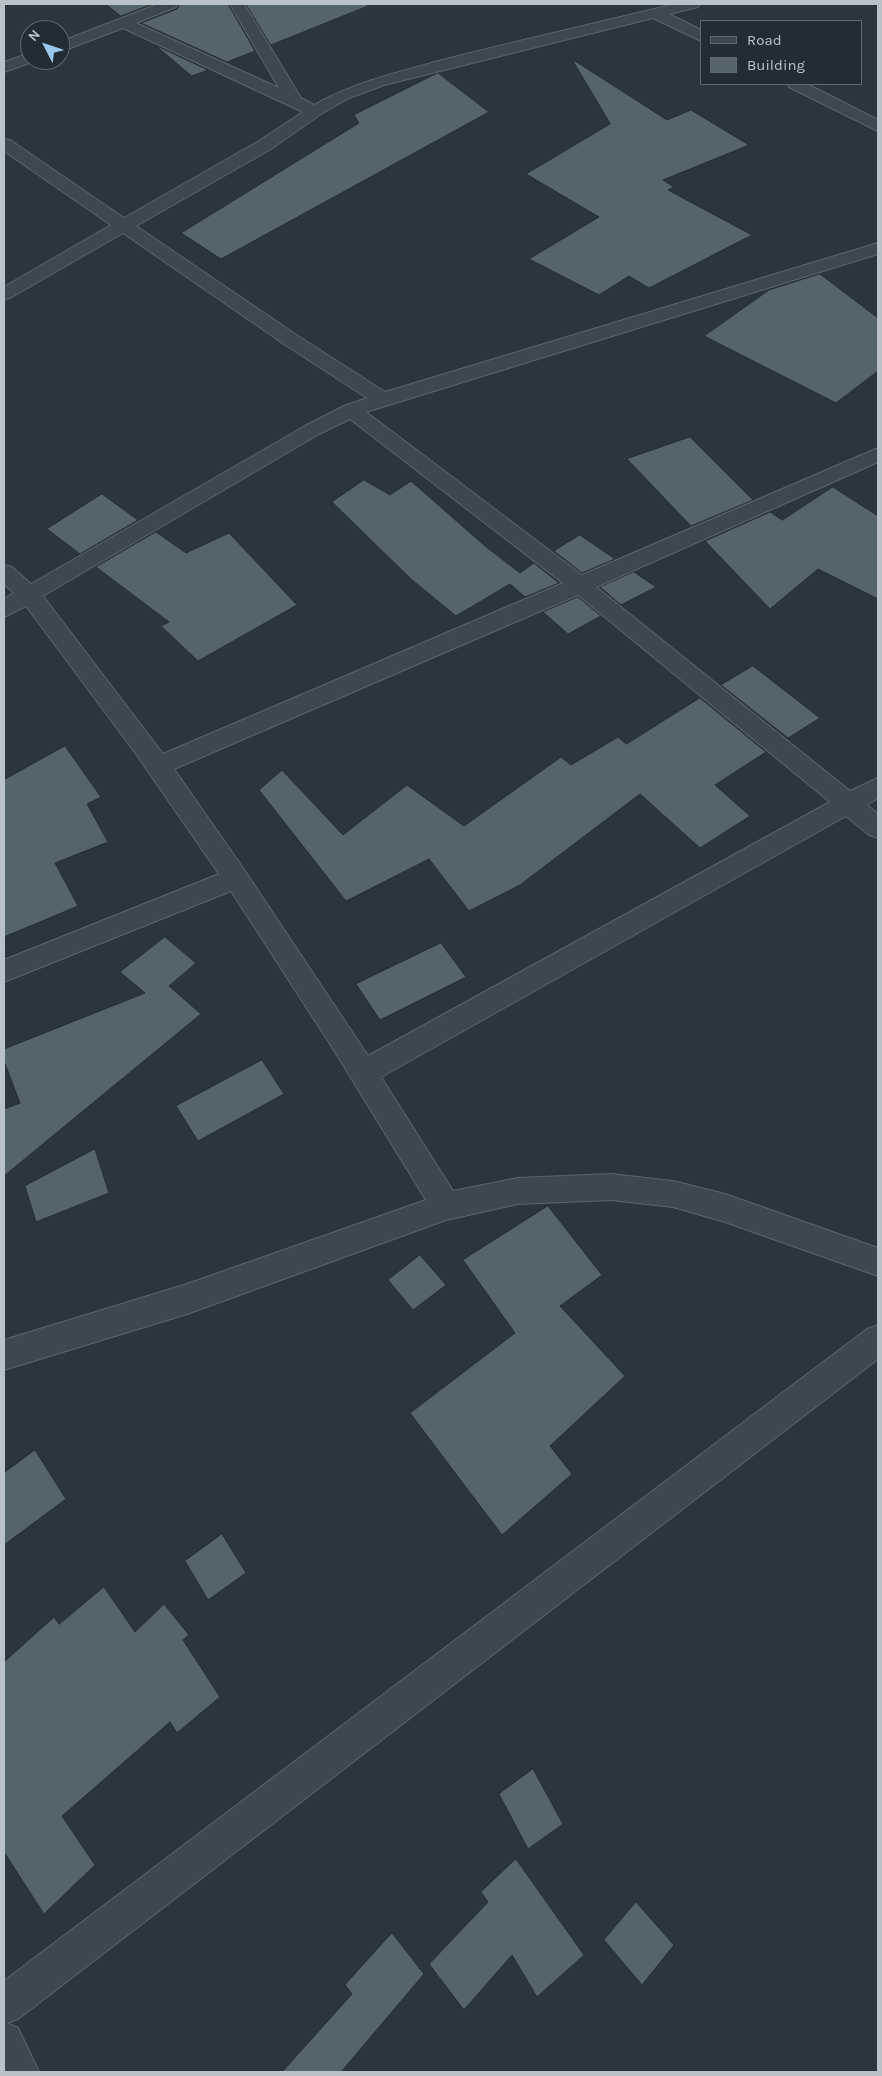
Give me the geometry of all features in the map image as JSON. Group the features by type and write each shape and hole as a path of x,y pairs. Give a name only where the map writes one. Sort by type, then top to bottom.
{"street":[{"path":"70,43 171,4"},
{"path":"237,4 296,102"},
{"path":"4,294 265,145 315,111 343,95 378,82 693,4"},
{"path":"654,13 700,36"},
{"path":"125,23 315,111"},
{"path":"4,67 20,61"},
{"path":"797,85 878,126"},
{"path":"4,144 291,340 382,399"},
{"path":"4,609 312,430 352,410 382,399 878,248"},
{"path":"352,410 580,585 878,828"},
{"path":"158,766 580,585 878,454"},
{"path":"4,572 29,594 158,766 236,878 364,1073 446,1206"},
{"path":"364,1073 878,787"},
{"path":"4,971 236,878"},
{"path":"4,1355 187,1299 446,1206 518,1191 611,1187 673,1194 725,1208 878,1262"},
{"path":"4,2005 878,1340"},
{"path":"4,2042 19,2072"}],"building":[{"path":"106,4 153,4 121,16"},
{"path":"180,4 228,4 255,51 227,62 141,23 177,9"},
{"path":"246,4 367,4 368,6 271,45"},
{"path":"155,45 208,70 192,76"},
{"path":"572,59 667,120 691,110 749,145 663,180 674,187 668,190 752,235 649,288 629,276 599,295 529,259 599,217 526,174 610,124"},
{"path":"438,73 489,112 221,259 181,233 359,123 354,115"},
{"path":"820,274 878,318 878,371 836,403 704,336 769,290"},
{"path":"690,437 753,500 691,526 627,459"},
{"path":"364,480 390,495 411,481 485,546 520,573 534,563 559,583 525,597 510,584 456,616 411,579 332,502"},
{"path":"833,487 878,516 878,599 818,569 770,609 705,541 770,512 782,520"},
{"path":"102,494 138,520 80,554 47,529"},
{"path":"156,532 186,553 229,533 297,605 198,661 161,626 169,622 96,567"},
{"path":"580,535 615,559 582,573 554,551"},
{"path":"634,572 656,587 621,605 600,587"},
{"path":"578,597 601,616 568,634 543,612"},
{"path":"753,666 820,718 788,738 721,685"},
{"path":"700,698 766,752 715,785 750,816 700,848 640,794 520,885 469,911 429,859 346,901 259,790 282,770 343,835 407,785 464,826 561,757 571,765 618,737 626,744"},
{"path":"65,746 101,797 87,804 108,842 55,863 78,906 4,937 4,780"},
{"path":"165,937 196,963 169,986 201,1014 4,1176 4,1109 20,1103 4,1061 4,1049 145,993 120,972"},
{"path":"441,943 466,977 380,1020 356,984"},
{"path":"262,1060 284,1094 198,1141 176,1106"},
{"path":"95,1149 109,1193 36,1222 25,1186"},
{"path":"548,1206 602,1275 560,1306 625,1376 550,1446 572,1474 502,1535 410,1413 515,1333 463,1260"},
{"path":"420,1255 446,1285 413,1310 388,1280"},
{"path":"35,1450 66,1499 4,1545 4,1473"},
{"path":"222,1534 246,1573 208,1600 185,1561"},
{"path":"104,1587 135,1632 164,1604 189,1635 183,1640 220,1697 177,1733 170,1722 62,1816 95,1865 44,1914 4,1852 4,1662 54,1617 59,1624"},
{"path":"533,1769 563,1824 528,1849 499,1794"},
{"path":"516,1859 584,1955 537,1997 512,1955 464,2010 429,1964 488,1902 481,1892"},
{"path":"636,1902 674,1945 642,1985 604,1940"},
{"path":"392,1933 424,1974 341,2072 282,2072 352,1994 345,1985"}]}
